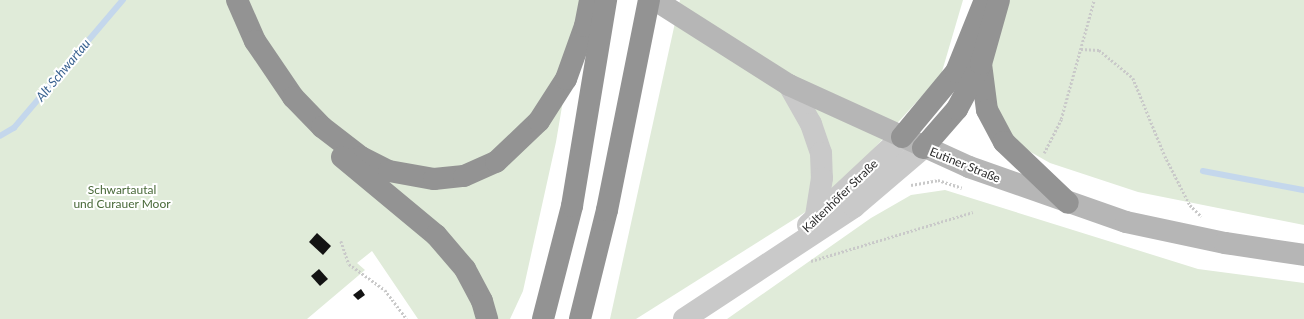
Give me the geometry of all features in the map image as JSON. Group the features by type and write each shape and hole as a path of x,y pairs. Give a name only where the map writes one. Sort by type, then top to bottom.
{"highway":[{"path":"225,0 241,39 274,90 306,126 436,235 465,269 482,301 487,319"},
{"path":"237,0 259,47 293,98 322,127 361,157 389,171 434,179 464,176 496,162 539,121 566,79 586,26 590,0"},
{"path":"543,319 572,206 606,0"},
{"path":"580,319 607,210 649,0"},
{"path":"902,137 956,72 985,0"},
{"path":"923,148 957,109 981,64 1000,0"},
{"path":"981,64 987,110 1004,142 1068,203"}],"main road":[{"name":"Eutiner Straße","path":"655,0 789,85 923,148 1026,189 1126,222 1225,243 1304,255"}],"street":[{"path":"789,85 811,124 820,153 822,178 816,217"},
{"name":"Kaltenhöfer Straße","path":"779,257 816,217 902,137"},
{"name":"Kaltenhöfer Straße","path":"684,319 854,207 923,148"}],"path":[{"path":"1044,154 1061,119 1094,0"},
{"path":"1081,49 1099,50 1133,78 1165,156 1190,205 1205,221"},
{"path":"909,186 938,180 968,190"},
{"path":"810,257 805,262 973,212"},
{"path":"341,241 349,264 385,290 406,319"}],"green space":[{"name":"Schwartautal und Curauer Moor","path":"0,0 580,0 556,142 523,291 510,319 418,319 372,251 357,263 365,270 307,319 0,319"},
{"path":"680,0 963,0 941,75 831,196 636,319 610,319"},
{"path":"1009,0 1304,0 1304,225 1138,192 1050,163 1013,142 994,113 988,77"},
{"path":"945,190 1198,269 1304,283 1304,319 727,319 871,218 911,195"}],"building":[{"path":"317,233 331,246 323,255 309,242"},
{"path":"319,269 328,279 320,286 311,276"},
{"path":"361,289 365,295 358,300 353,295"}],"waterway":[{"name":"Alt Schwartau","path":"0,136 14,128 123,0"},
{"path":"1203,171 1304,190"}]}
